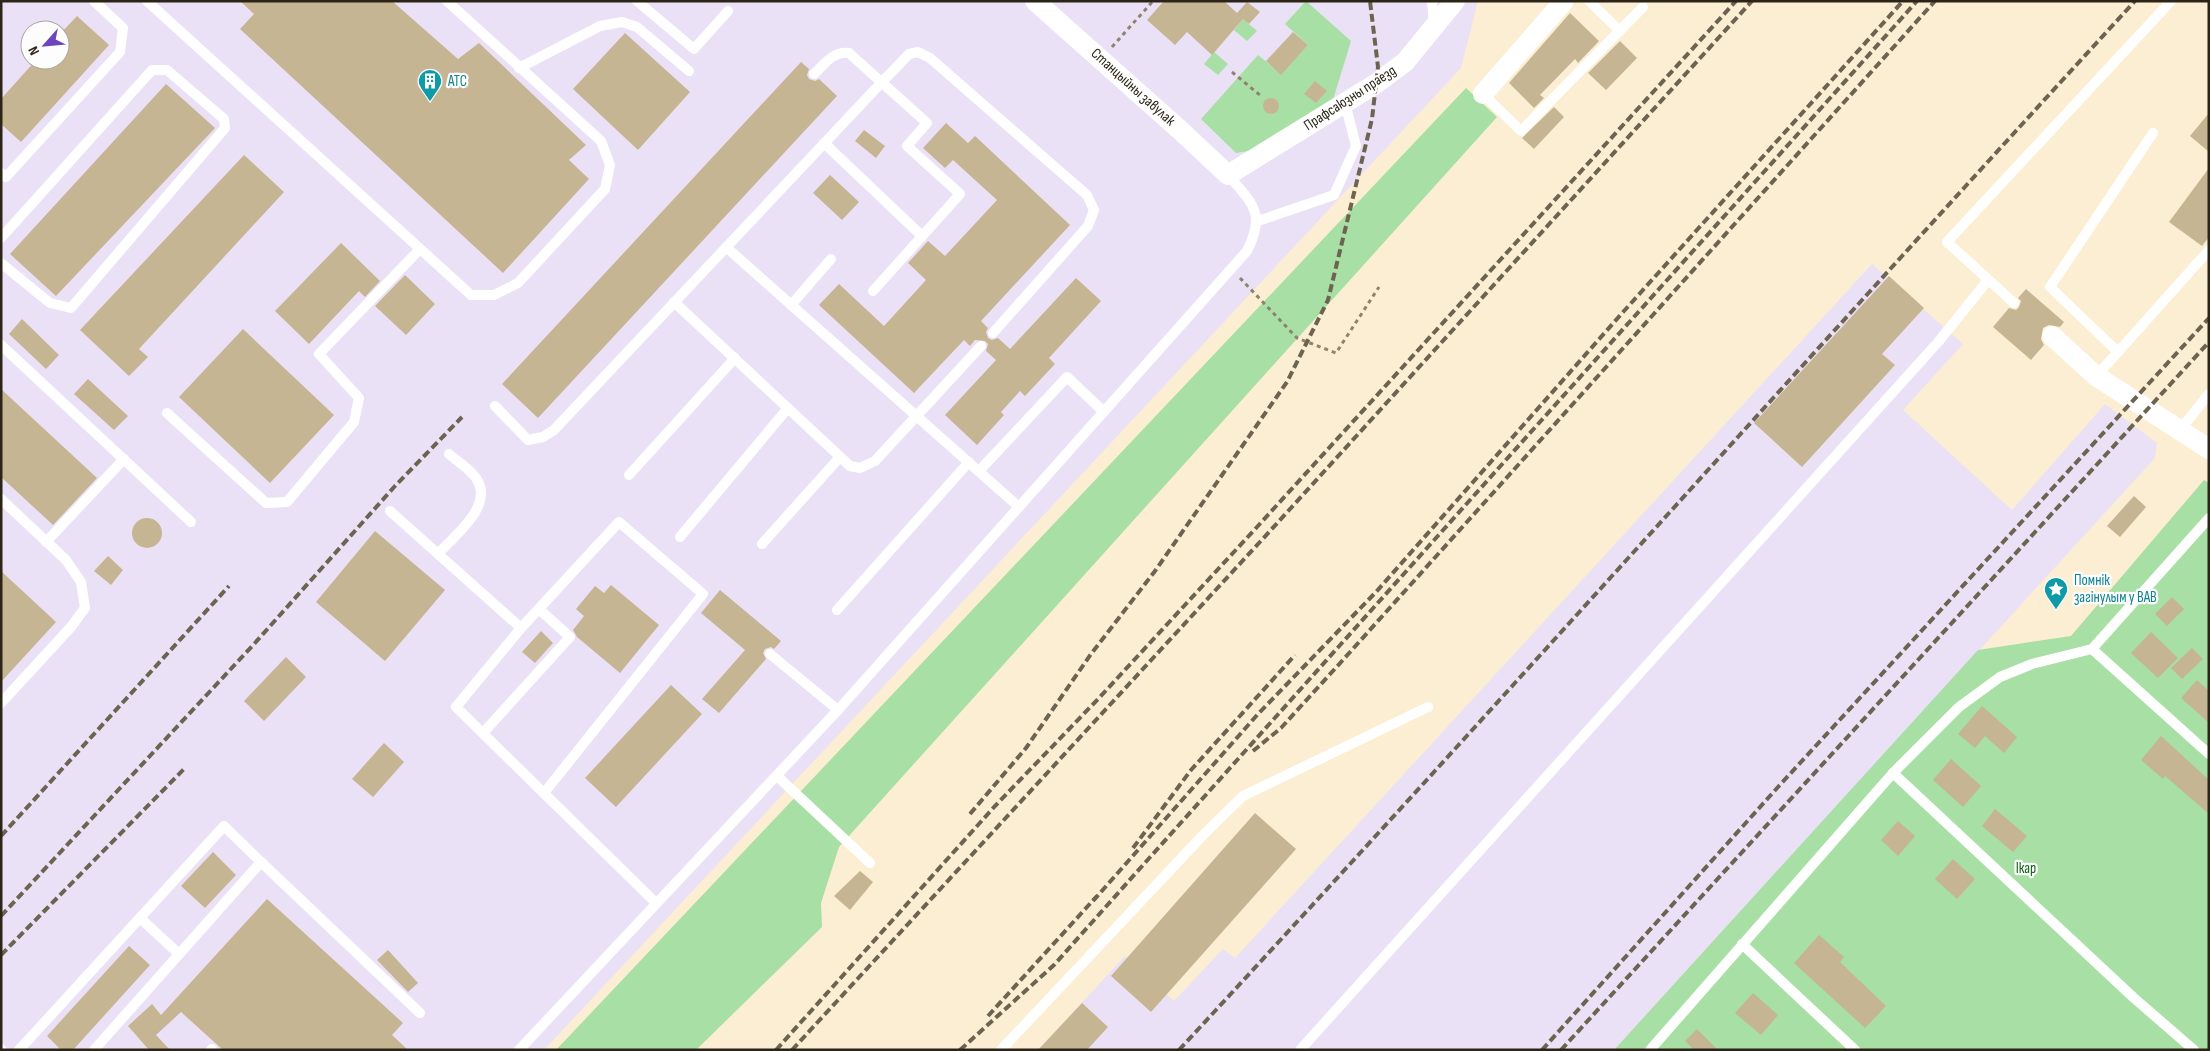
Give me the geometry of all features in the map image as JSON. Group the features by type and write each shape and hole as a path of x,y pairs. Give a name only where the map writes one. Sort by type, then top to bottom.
{"street":[{"name":"Станцыйны завулак","path":"1036,1 1228,175"},
{"name":"Прафсаюзны праезд","path":"1228,175 1345,103 1405,62 1455,1"},
{"path":"1483,94 1564,1"},
{"path":"2052,336 2096,376 2209,449"}],"lane":[{"path":"1,173 6,177 120,52 123,28 94,1"},
{"path":"147,1 471,295 494,295 518,283 605,189 610,165 601,141 446,1"},
{"path":"636,1 694,50 728,11"},
{"path":"1432,1 1435,27"},
{"path":"1590,1 1620,31"},
{"path":"2014,303 1947,242 2171,1"},
{"path":"1483,94 1521,131 1643,7"},
{"path":"519,68 600,26 622,22 637,27 689,71"},
{"path":"814,74 832,56 842,52 849,53 927,123 907,146 960,194 873,291"},
{"path":"495,406 528,440 543,437 554,430 882,82 909,54 918,52 930,58 1087,195 1094,210 1088,226 993,333"},
{"path":"1,238 152,70 167,70 224,119 225,128 71,308 50,303 1,263"},
{"path":"1258,221 1334,195 1356,146 1345,103"},
{"path":"2118,352 2050,287 2153,133"},
{"path":"824,143 922,236"},
{"path":"519,1050 838,710 1247,251 1255,235 1258,221 1251,200 1228,175"},
{"path":"726,247 1019,507"},
{"path":"167,413 266,503 287,502 354,422 359,398 320,354 420,248"},
{"path":"2096,376 2209,250"},
{"path":"791,305 831,259"},
{"path":"1300,1050 1939,341 1988,280"},
{"path":"674,302 850,466 860,468 874,460 918,416 981,346"},
{"path":"1,345 191,522"},
{"path":"629,475 735,358"},
{"path":"979,471 1066,377 1104,412"},
{"path":"2179,431 2209,394"},
{"path":"680,536 788,408"},
{"path":"438,554 478,508 482,494 476,478 449,454"},
{"path":"762,544 840,457"},
{"path":"46,542 124,459"},
{"path":"837,610 969,462"},
{"path":"1,499 66,560 81,582 85,608 71,628 1,703"},
{"path":"390,511 521,628"},
{"path":"1650,1050 1893,773 1958,708 2000,677 2032,664 2092,648 2209,518"},
{"path":"544,793 707,598 619,522 540,610 521,628 456,707 656,903"},
{"path":"483,733 570,637 540,610"},
{"path":"2092,648 2209,754"},
{"path":"770,654 838,710"},
{"path":"1001,1050 1206,832 1243,796 1428,707"},
{"path":"1893,773 2134,998 2194,1050"},
{"path":"777,776 870,863"},
{"path":"20,1050 224,826 420,1013"},
{"path":"94,1050 261,862"},
{"path":"140,918 179,954"},
{"path":"1742,944 1855,1050"}],"path":[{"path":"1101,59 1153,1"},
{"path":"1232,72 1261,96"},
{"path":"1231,269 1297,338 1336,353 1379,286"}],"shaded area":[{"path":"1,1 1478,1 1461,68 544,1050 1,1050"},
{"path":"1872,264 1963,344 1903,410 2012,510 2105,404 2157,443 2155,458 1614,1050 1038,1050 1125,956 1174,1001 1223,949 1235,958"}],"green space":[{"path":"1306,1 1351,41 1333,100 1249,151 1236,153 1201,119 1258,55 1281,74 1308,45 1285,24"},
{"path":"1243,19 1257,31 1247,41 1234,30"},
{"path":"1214,52 1228,64 1218,75 1204,64"},
{"path":"1466,88 1497,117 839,847 821,903 822,927 696,1050 556,1050"},
{"name":"Ікар","path":"2204,480 2209,483 2209,1050 1614,1050 1978,650 2071,636"}],"building":[{"name":"АТС","path":"240,1 392,1 458,59 479,43 586,145 569,160 589,179 503,273 240,29 254,14"},
{"path":"1164,1 1224,1 1237,13 1247,2 1260,12 1249,24 1243,19 1212,55 1187,32 1175,45 1147,20"},
{"path":"1570,13 1599,41 1578,63 1575,59 1540,95 1544,98 1534,108 1509,83"},
{"path":"77,16 109,45 21,142 1,124 1,99 27,70 70,70 70,23"},
{"path":"1293,32 1308,45 1281,75 1266,61"},
{"path":"625,33 690,92 638,150 573,89"},
{"path":"1620,41 1637,58 1606,90 1588,73"},
{"path":"801,62 809,69 807,75 809,79 815,81 819,79 837,96 538,418 502,384"},
{"path":"1315,81 1327,91 1316,103 1304,94"},
{"path":"166,84 215,128 56,296 10,254"},
{"path":"1271,98 1277,100 1279,106 1277,112 1271,114 1265,112 1263,106 1265,100"},
{"path":"1554,107 1564,117 1534,149 1522,138"},
{"path":"2209,113 2209,152 2190,136"},
{"path":"946,123 968,143 975,136 1070,225 981,321 988,328 986,332 988,338 992,340 998,338 1010,349 1076,278 1101,301 1049,358 1055,364 1025,396 1020,391 1001,412 1004,415 977,445 945,415 996,360 986,351 988,344 985,341 975,340 970,346 964,340 914,393 819,305 839,284 884,326 926,280 908,263 928,241 945,256 997,200 953,160 945,168 923,148"},
{"path":"864,130 885,146 876,158 855,141"},
{"path":"244,155 284,192 139,349 148,357 129,376 80,330"},
{"path":"2209,168 2209,237 2202,246 2169,222"},
{"path":"830,175 859,202 842,220 813,193"},
{"path":"341,243 380,281 365,297 359,291 309,344 275,311"},
{"path":"405,275 435,304 406,335 375,306"},
{"path":"1889,276 1924,308 1882,354 1895,365 1802,467 1754,423"},
{"path":"2026,289 2064,322 2060,327 2049,325 2043,328 2041,339 2044,345 2031,360 1993,327 2009,308 2016,310 2019,307 2021,301 2018,298"},
{"path":"22,319 59,355 46,369 9,334"},
{"path":"243,329 334,415 270,483 179,397"},
{"path":"88,379 128,416 114,430 74,394"},
{"path":"1,389 97,478 53,525 1,477"},
{"path":"2134,496 2146,507 2120,537 2107,526"},
{"path":"147,518 153,519 161,527 161,539 153,547 147,548 141,547 133,539 132,533 133,527 141,519"},
{"path":"375,531 445,590 385,661 316,602"},
{"path":"108,556 123,570 111,585 94,571"},
{"path":"1,571 56,622 1,682"},
{"path":"611,585 659,625 620,673 577,637 573,630 584,616 576,609 595,586 604,593"},
{"path":"720,590 781,641 774,649 771,647 765,649 763,653 766,659 719,713 702,699 745,650 701,613"},
{"path":"2172,597 2184,609 2167,626 2155,614"},
{"path":"541,631 553,643 535,663 522,652"},
{"path":"2151,632 2178,658 2158,678 2131,653"},
{"path":"2192,648 2203,659 2182,679 2171,668"},
{"path":"286,657 306,677 264,721 244,701"},
{"path":"2197,680 2209,691 2209,723 2181,698"},
{"path":"671,685 702,714 616,807 585,778"},
{"path":"1982,706 2017,737 2004,753 1985,736 1975,748 1958,734"},
{"path":"2161,736 2209,780 2209,814 2165,776 2163,779 2141,760"},
{"path":"384,743 404,762 373,797 352,779"},
{"path":"1951,759 1981,786 1963,807 1933,780"},
{"path":"1995,809 2027,836 2013,852 1982,826"},
{"path":"1255,813 1296,849 1151,1012 1111,976"},
{"path":"1898,821 1915,836 1898,856 1881,840"},
{"path":"213,852 236,875 205,908 181,886"},
{"path":"1953,859 1975,879 1957,899 1935,879"},
{"path":"860,871 873,882 850,910 834,896"},
{"path":"267,899 403,1023 392,1035 408,1050 223,1050 181,1012 156,1035 170,1050 149,1050 128,1026 152,1004 161,1015"},
{"path":"1819,935 1844,957 1840,962 1886,1006 1865,1028 1794,963"},
{"path":"129,946 150,965 73,1050 61,1050 47,1036"},
{"path":"388,950 418,983 408,992 377,960"},
{"path":"1753,993 1778,1015 1761,1035 1735,1013"},
{"path":"1082,1003 1108,1027 1087,1050 1038,1050"},
{"path":"1697,1029 1718,1050 1694,1050 1685,1041"}],"railway":[{"path":"970,814 1026,748 1091,654 1155,571 1287,382 1328,300 1372,119 1378,67 1370,1"},
{"path":"776,1050 995,806 1099,698 1257,527 1736,1"},
{"path":"792,1050 1270,531 1752,1"},
{"path":"1093,901 1258,714 1376,592 1624,311 1903,1"},
{"path":"960,1050 1054,965 1917,1"},
{"path":"1253,751 1281,728 1342,661 1935,1"},
{"path":"1179,1050 1419,789 2135,1"},
{"path":"1542,1050 1778,787 2209,318"},
{"path":"1561,1050 2209,342"},
{"path":"1,916 255,643 395,486 462,417"},
{"path":"1,836 229,586"},
{"path":"1133,848 1191,770 1295,655"},
{"path":"1,955 185,768"},
{"path":"988,1016 1097,896"}],"place":[{"name":"АТС","path":"430,102"},
{"name":"Помнік загінулым у ВАВ","path":"2056,610"}]}
